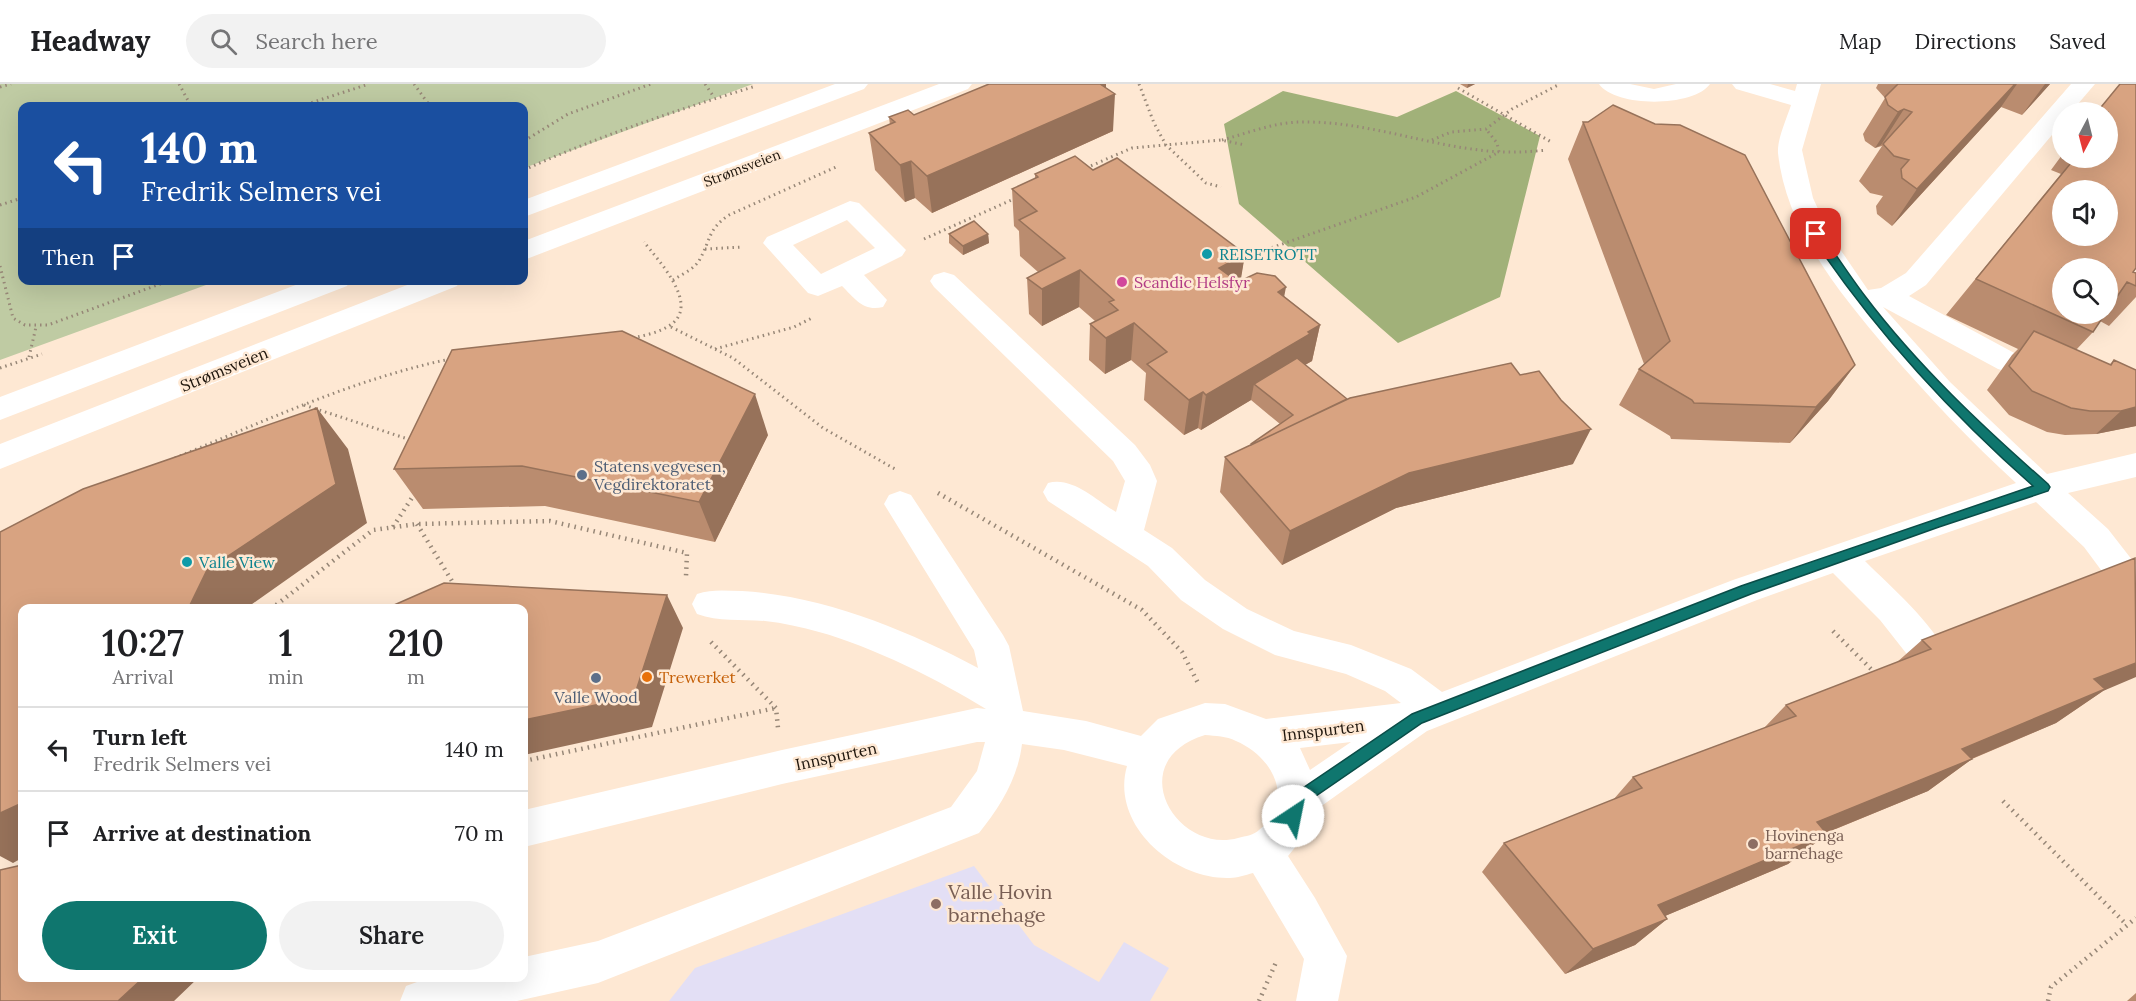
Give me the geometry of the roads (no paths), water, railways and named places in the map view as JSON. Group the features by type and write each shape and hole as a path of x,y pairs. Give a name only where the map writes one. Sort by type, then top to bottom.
{"main road":[{"path":"528,207 856,84"},
{"name":"Strømsveien","path":"528,249 960,84"},
{"path":"1611,84 1648,98 1671,94 1698,84"},
{"path":"1744,84 1806,92 1790,150 1800,198 1816,234 1875,299 1940,390 1988,438 2097,538 2136,591"},
{"path":"1875,299 1916,279 2082,84"},
{"path":"850,209 893,250 846,274 818,287 776,243 850,209"},
{"path":"846,274 870,297"},
{"path":"944,281 1129,460 1141,481 1127,533"},
{"path":"0,409 324,285"},
{"name":"Strømsveien","path":"0,457 434,285"},
{"path":"1875,299 2008,362"},
{"name":"Innspurten","path":"1296,801 1428,715 1746,590 1839,557 2043,487 2136,465"},
{"path":"528,977 598,962 965,820 984,799 996,773 1005,739 1005,713 991,646 902,489"},
{"path":"1059,492 1127,533 1160,557 1193,590 1235,619 1287,644 1351,660 1398,680 1428,715"},
{"path":"1839,557 1892,610 1930,657"},
{"path":"697,594 822,618 880,640 949,670 1005,713"},
{"name":"Innspurten","path":"528,828 782,767 978,725 1005,713 1110,742 1149,756"},
{"name":"Innspurten","path":"1265,736 1428,715"},
{"name":"Innspurten","path":"1205,719 1239,723 1265,736 1286,758 1294,777 1296,801 1293,816 1286,831 1262,852 1237,860 1204,858 1183,849 1162,833 1152,819 1145,801 1143,784 1149,756 1167,734 1184,725 1205,719"},
{"path":"1262,852 1326,956 1317,1001"},
{"path":"421,1001 507,982"}],"place":[{"name":"REISETROTT","path":"1207,254"},
{"name":"Scandic Helsfyr","path":"1122,282"},
{"name":"Statens vegvesen, Vegdirektoratet","path":"582,475"},
{"name":"Valle View","path":"187,562"},
{"name":"Trewerket","path":"647,677"},
{"name":"Valle Wood","path":"596,678"},
{"name":"Hovinenga barnehage","path":"1753,844"},
{"name":"Valle Hovin barnehage","path":"936,904"}]}
